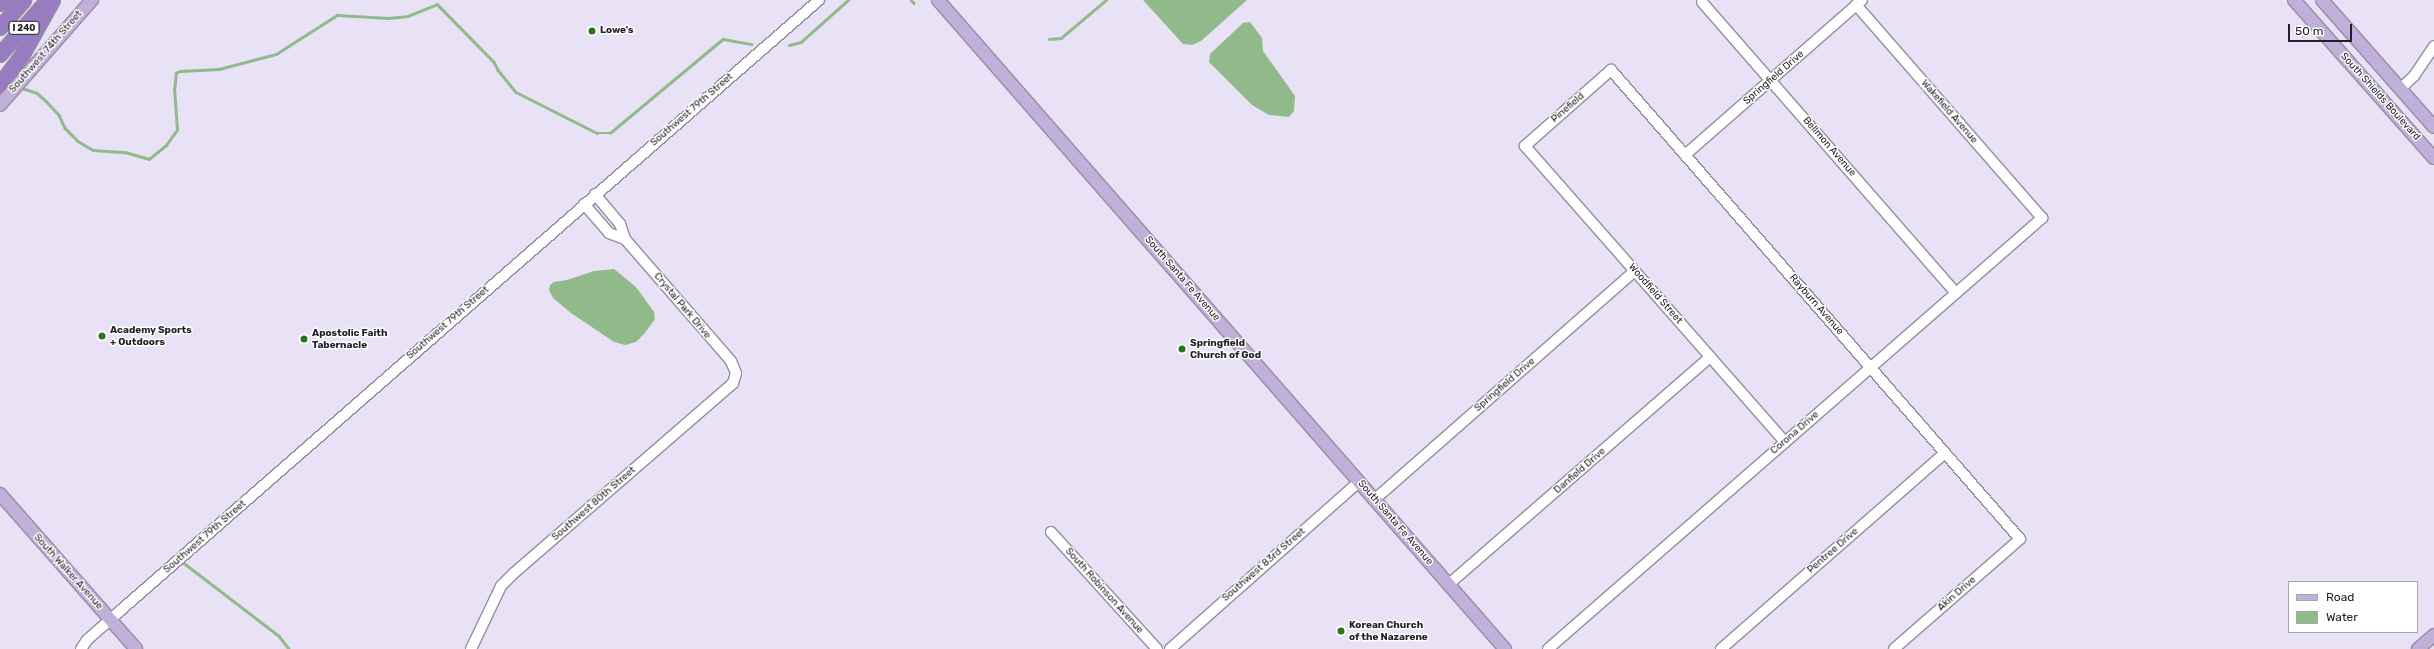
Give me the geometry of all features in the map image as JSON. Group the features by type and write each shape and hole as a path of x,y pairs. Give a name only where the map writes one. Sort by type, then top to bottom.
{"highway":[{"path":"0,4 6,0"},
{"name":"I 240","path":"0,28 24,0"},
{"name":"I 240","path":"0,55 48,0"},
{"path":"0,85 22,56 53,0"}],"main road":[{"name":"Southwest 74th Street","path":"0,105 92,0"},
{"name":"South Santa Fe Avenue","path":"938,0 1505,649"},
{"name":"South Shields Boulevard","path":"2294,0 2434,158"},
{"name":"South Shields Boulevard","path":"2322,0 2434,127"},
{"path":"2320,30 2336,16"},
{"name":"South Walker Avenue","path":"0,494 136,649"},
{"path":"2418,649 2434,635"}],"street":[{"name":"Southwest 79th Street","path":"81,649 87,640 110,619 819,0"},
{"name":"Bellmon Avenue","path":"1702,2 1956,293"},
{"name":"Springfield Drive","path":"1685,155 1859,3"},
{"name":"Wakefield Avenue","path":"1859,3 2042,218"},
{"path":"2400,89 2414,76 2434,46"},
{"name":"Pinefield","path":"1525,146 1611,70"},
{"name":"Rayburn Avenue","path":"1611,70 2020,539"},
{"name":"Woodfield Street","path":"1525,146 1785,442"},
{"name":"Crystal Park Drive","path":"595,194 620,224 625,239 731,361 736,373"},
{"name":"Crystal Park Drive","path":"584,204 609,233 625,239"},
{"name":"Corona Drive","path":"1548,649 2042,218"},
{"name":"Springfield Drive","path":"1374,500 1635,271"},
{"name":"Danfield Drive","path":"1449,584 1710,357"},
{"name":"Southwest 80th Street","path":"471,649 501,586 514,573 733,383 736,373"},
{"name":"Pentree Drive","path":"1721,649 1945,453"},
{"name":"Southwest 83rd Street","path":"1170,649 1359,482"},
{"name":"South Robinson Avenue","path":"1051,532 1157,649"},
{"name":"Akin Drive","path":"1894,649 2020,539"}],"water":[{"path":"1143,0 1247,0 1201,41 1192,45 1183,44"},
{"path":"1250,22 1262,38 1263,51 1295,96 1294,111 1289,117 1269,115 1252,105 1209,62 1210,54 1243,23"},
{"path":"614,269 636,287 654,312 655,319 644,334 636,342 625,345 614,342 571,313 553,298 549,290 550,285 554,282 567,280 594,271"}],"waterway":[{"path":"789,45 801,42 848,0"},
{"path":"911,0 914,3"},
{"path":"1049,39 1061,38 1106,0"},
{"path":"22,88 37,93 59,115 65,128 78,141 93,150 125,152 149,159 166,145 177,130 174,91 176,73 180,71 219,69 276,54 337,15 389,18 408,16 437,4 494,62 498,70 516,92 597,133 610,133 723,39 752,44"},
{"path":"184,563 279,636 289,649"}],"place":[{"name":"Lowe's","path":"592,31"},
{"name":"Academy Sports + Outdoors","path":"102,336"},
{"name":"Apostolic Faith Tabernacle","path":"304,339"},
{"name":"Springfield Church of God","path":"1182,349"},
{"name":"Korean Church of the Nazarene","path":"1341,631"}]}
